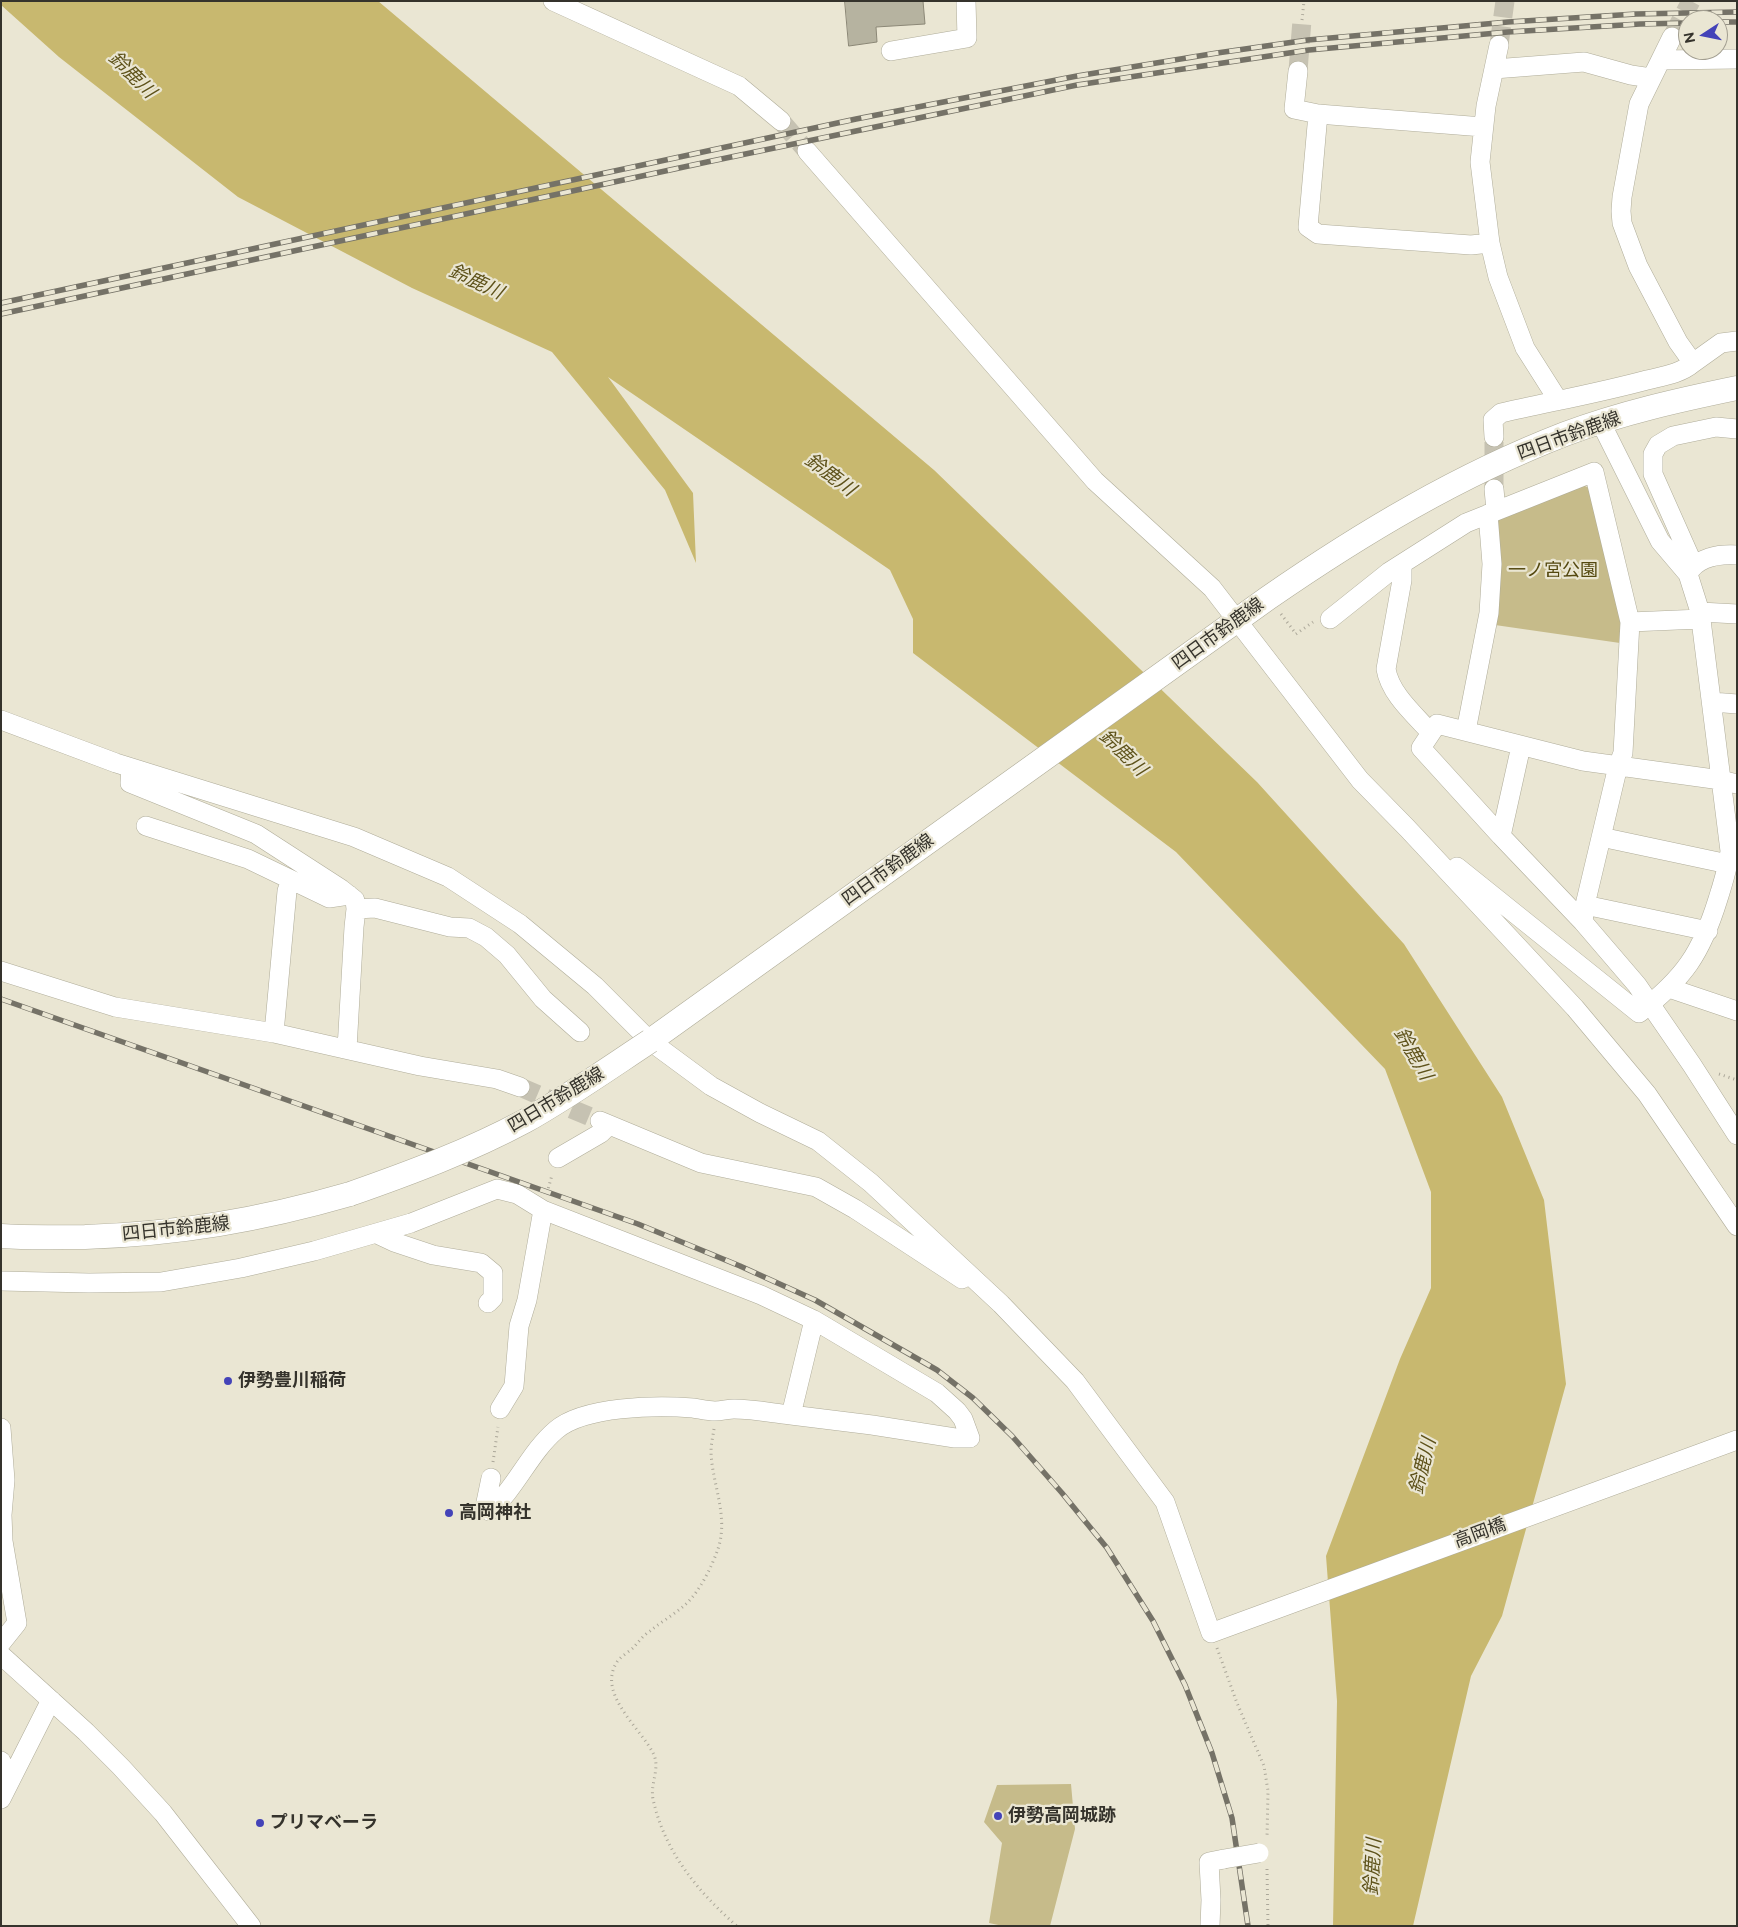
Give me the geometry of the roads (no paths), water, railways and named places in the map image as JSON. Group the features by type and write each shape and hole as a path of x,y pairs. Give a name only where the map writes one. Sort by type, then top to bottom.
{"main road":[{"name":"四日市鈴鹿線","path":"1,1236 62,1237 158,1233 228,1224 304,1208 430,1166 525,1121 674,1026 888,869 1268,598 1363,535 1487,467 1566,434 1664,404 1737,388"}],"street":[{"path":"553,1 739,86 781,121"},
{"path":"891,51 967,38 966,1"},
{"path":"1672,37 1640,104 1633,131 1621,211 1622,223 1638,266 1678,342 1693,363"},
{"path":"1499,45 1483,127 1480,162 1490,243 1498,277 1525,348 1558,400"},
{"path":"1661,60 1737,59"},
{"path":"1494,69 1584,62 1631,75 1651,78"},
{"path":"1298,71 1294,110 1318,114 1483,127"},
{"path":"1318,114 1308,227 1318,234 1471,245 1490,243"},
{"path":"806,151 1095,481 1212,588 1232,624 1360,780 1575,1008 1635,1079 1737,1226"},
{"path":"1494,429 1501,413 1642,382 1677,372 1687,368 1721,343 1737,341"},
{"path":"1601,423 1660,541 1691,569"},
{"path":"1407,828 1639,1013 1668,988 1694,956 1730,885 1728,864 1730,851 1729,782 1712,702 1700,615 1691,569 1654,474 1653,454 1658,445 1673,436 1716,427 1737,429"},
{"path":"1330,619 1389,572 1466,523 1594,472 1630,622 1622,753 1584,913"},
{"path":"1466,731 1489,613 1494,489"},
{"path":"1691,569 1705,559 1724,555 1737,555"},
{"path":"1402,564 1402,580 1386,669 1387,678 1393,690 1431,734"},
{"path":"1630,622 1700,615 1737,614"},
{"path":"1712,702 1737,704"},
{"path":"1,720 131,768 354,838 448,876 520,924 595,986 650,1041 711,1086 760,1113 818,1141 871,1183 1001,1304"},
{"path":"1729,782 1583,761 1437,724 1421,748 1501,836 1584,913 1638,984 1737,1136"},
{"path":"1501,836 1521,746"},
{"path":"131,768 130,783 256,834 353,902"},
{"path":"146,826 266,866 329,898 353,902 450,927 469,928 486,937 507,956 542,999 580,1032"},
{"path":"1601,837 1728,864"},
{"path":"274,1033 287,890 291,880"},
{"path":"347,1049 354,927 353,902"},
{"path":"1584,913 1708,931"},
{"path":"1,971 115,1007 274,1033 420,1066 497,1079 520,1087"},
{"path":"1668,988 1737,1011"},
{"path":"558,1158 601,1133 604,1123 701,1163 816,1187 855,1209 1001,1304"},
{"path":"1,1281 89,1284 161,1282 241,1268 377,1234 411,1223 497,1188 517,1194 543,1210 761,1295 814,1320 937,1392 963,1419 970,1438 955,1438 872,1425 734,1409 716,1411 692,1408 617,1410 577,1417 557,1429 540,1446 502,1500 489,1511 486,1507 491,1478"},
{"path":"500,1408 514,1386 518,1326 527,1300 543,1210"},
{"path":"377,1234 394,1242 433,1255 481,1263 493,1273 493,1298 488,1303"},
{"name":"高岡橋","path":"1001,1304 1075,1381 1165,1502 1218,1630 1737,1440"},
{"path":"791,1416 814,1320"},
{"path":"1,1428 5,1480 2,1515 3,1541 17,1623 1,1643"},
{"path":"1,1655 86,1732 163,1814 251,1926"},
{"path":"5,1791 51,1700"},
{"path":"1,1761 5,1791"},
{"path":"1210,1926 1209,1862 1263,1852"}],"water":[{"name":"鈴鹿川","path":"1,1 378,1 934,470 1257,782 1404,944 1502,1097 1544,1200 1566,1384 1502,1616 1471,1676 1413,1926 1333,1926 1337,1701 1326,1556 1400,1359 1431,1288 1431,1192 1385,1069 1176,852 913,653 913,619 890,570 608,377 693,493 696,563 665,490 552,352 412,288 238,197 59,57 1,5"}],"tunnel":[{"path":"1499,45 1505,1"},
{"path":"1672,37 1691,1"},
{"path":"1298,71 1302,20"},
{"path":"781,121 807,151"},
{"path":"1494,437 1494,489"},
{"path":"520,1087 600,1121"}],"railway":[{"path":"1,303 856,119 1077,76 1308,40 1508,22 1636,14 1737,12"},
{"path":"1728,22 1737,22"},
{"path":"1,314 707,162 1077,85 1309,50 1508,32 1678,23"},
{"path":"1,999 638,1224 740,1266 815,1300 937,1370 973,1398 1012,1436 1062,1493 1107,1548 1153,1621 1185,1685 1212,1753 1232,1818 1248,1926"}],"place":[{"name":"伊勢豊川稲荷","path":"228,1381"},
{"name":"高岡神社","path":"449,1513"},
{"name":"伊勢高岡城跡","path":"998,1816"},
{"name":"プリマベーラ","path":"260,1823"}],"park label":[{"name":"一ノ宮公園","path":"1553,571"}]}
